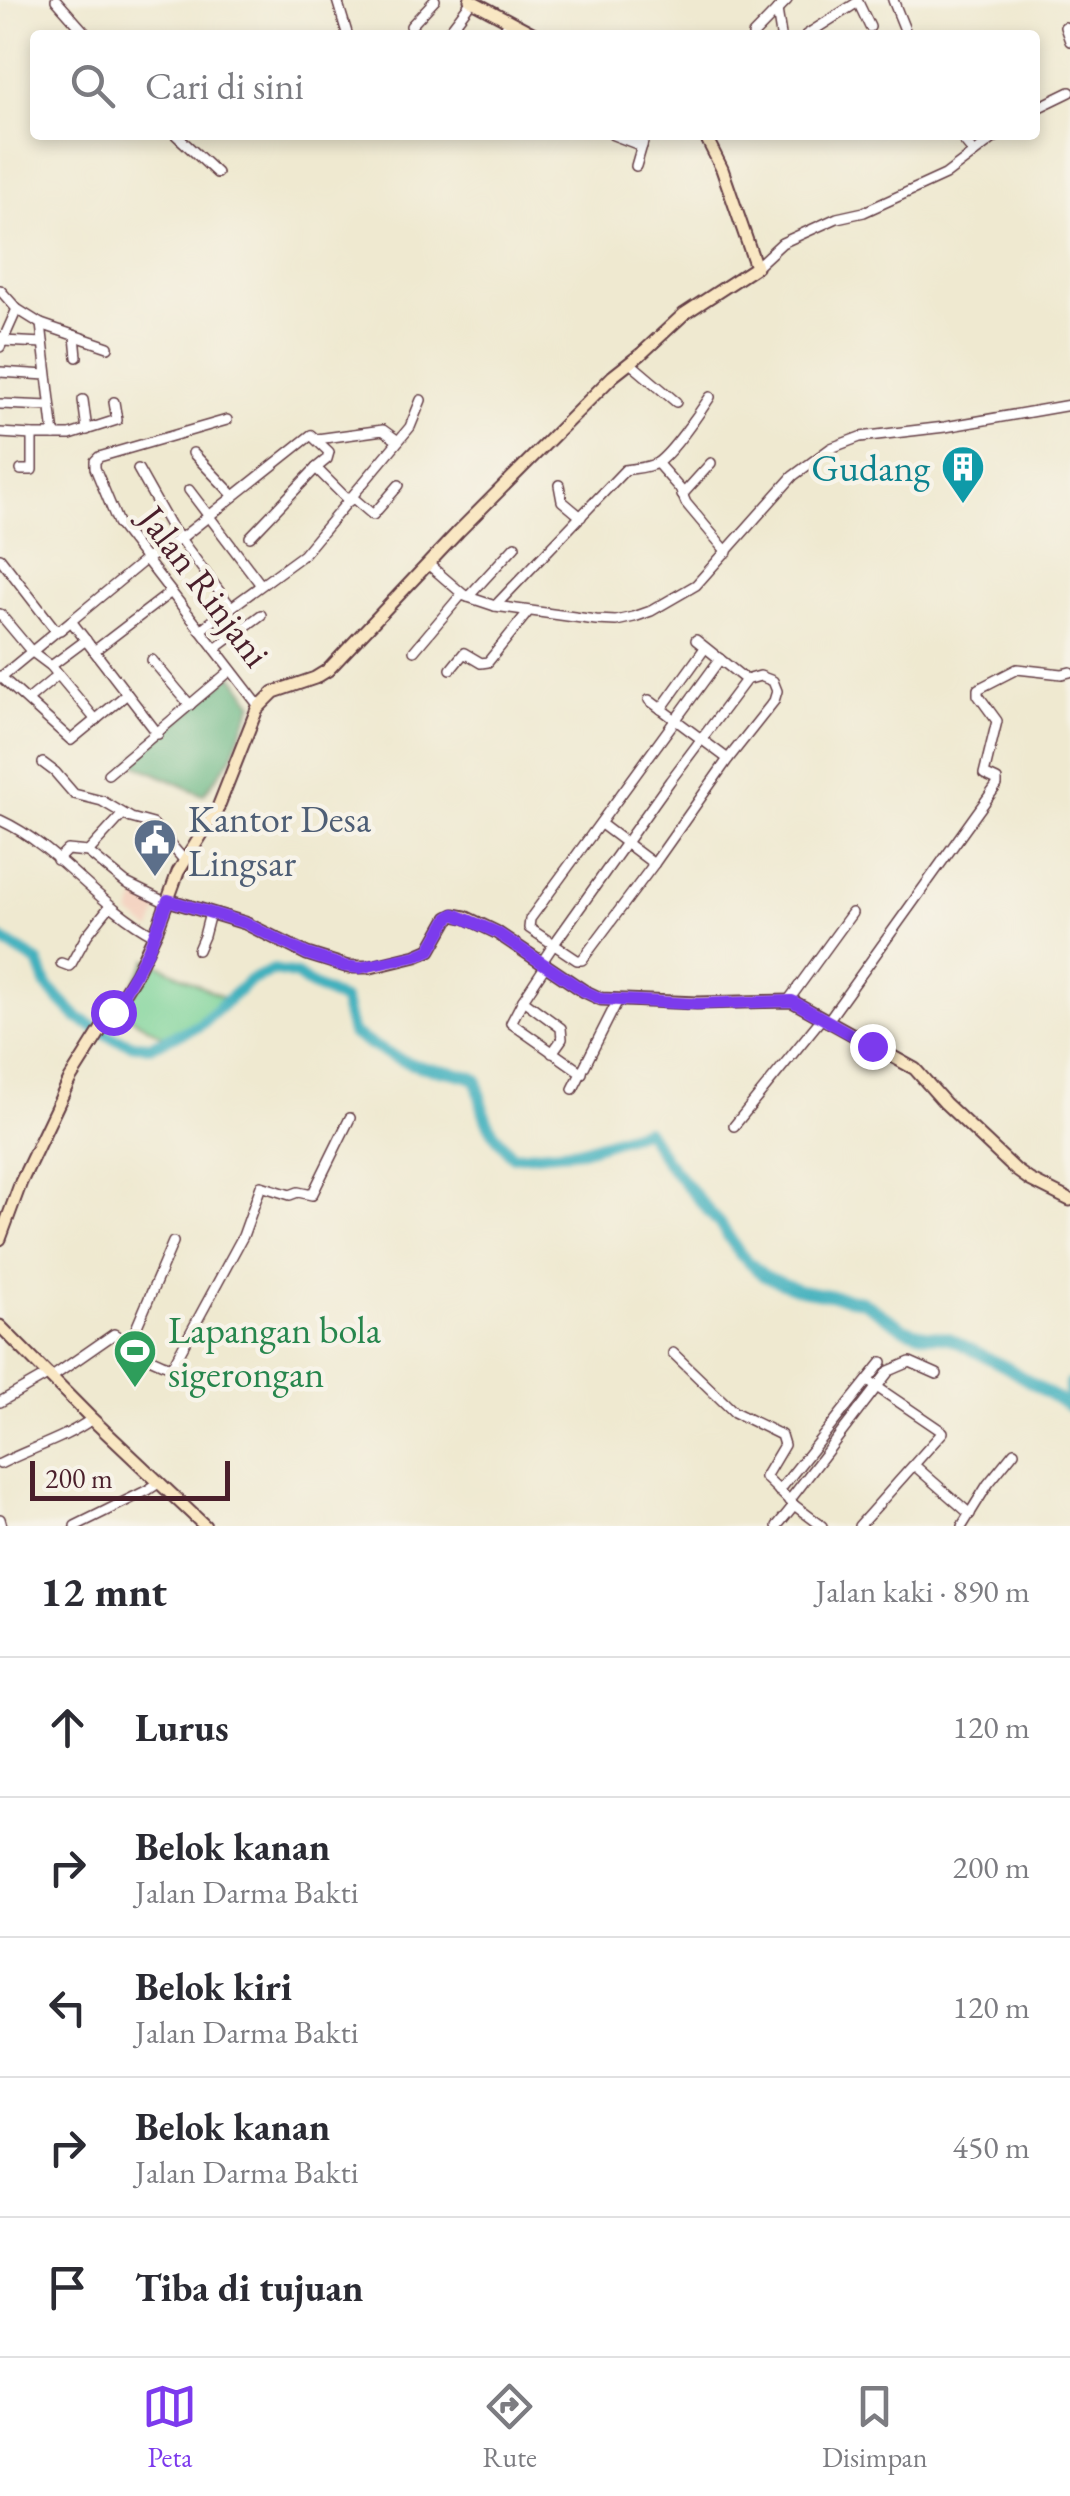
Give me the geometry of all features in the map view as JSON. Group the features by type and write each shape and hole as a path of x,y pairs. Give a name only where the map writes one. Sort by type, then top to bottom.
{"street":[{"path":"56,0 83,30"},
{"path":"337,0 347,30"},
{"path":"410,26 435,0"},
{"path":"760,30 787,0"},
{"path":"892,0 904,30"},
{"path":"450,30 471,1 526,30"},
{"path":"814,30 859,1 870,26"},
{"path":"778,14 780,30"},
{"path":"503,30 509,22"},
{"path":"1064,27 1070,41"},
{"path":"1040,107 1070,92"},
{"path":"181,140 217,173"},
{"path":"626,140 642,146"},
{"path":"636,166 644,140"},
{"path":"708,140 722,168 754,259"},
{"path":"963,140 974,153"},
{"path":"0,1239 21,1182 70,1079 136,974 184,860 211,821 259,706 279,689 328,670 602,386 684,314 740,280 754,259 837,218 864,212 934,181 991,140"},
{"path":"0,290 17,310 41,324 108,347"},
{"path":"17,310 1,342 43,343"},
{"path":"41,324 54,435"},
{"path":"75,336 77,357"},
{"path":"630,363 676,402"},
{"path":"0,372 46,375"},
{"path":"495,606 625,470 657,463 710,397"},
{"path":"83,400 88,430"},
{"path":"200,630 303,555 413,424 422,400"},
{"path":"0,434 70,435 88,430 117,420 114,402"},
{"path":"0,404 50,406"},
{"path":"428,564 465,595 495,606 606,621 634,617 652,612 696,586 793,476 844,442 1070,404"},
{"name":"Jalan Rinjani","path":"227,420 100,456 95,468 115,517 259,706"},
{"path":"317,439 384,430 398,441"},
{"path":"21,470 32,470 32,435"},
{"path":"128,694 71,740 0,676 146,559 180,539 310,436 317,439 329,452 326,459 250,537"},
{"path":"193,453 234,496"},
{"path":"657,463 727,552"},
{"path":"682,495 711,463"},
{"path":"316,468 373,515 399,484"},
{"path":"138,469 168,524 231,607"},
{"path":"559,486 562,501 581,517"},
{"path":"189,490 260,585"},
{"path":"414,652 514,546"},
{"path":"0,558 58,630"},
{"path":"94,651 171,592"},
{"path":"451,669 462,654 484,664 488,662 528,612"},
{"path":"0,614 96,720"},
{"path":"215,650 262,616"},
{"path":"71,622 158,734"},
{"path":"28,700 86,640"},
{"path":"696,640 746,680"},
{"path":"661,709 705,648"},
{"path":"152,660 190,705"},
{"path":"582,1073 511,1023 522,1000 554,944 746,680 754,676 768,678 776,685 770,706 581,960 554,944 530,928 528,923 720,660"},
{"path":"734,1126 824,1020 997,784 984,772 997,721 978,695 978,688 1016,669 1070,672"},
{"path":"108,774 231,670"},
{"path":"648,700 728,759"},
{"path":"43,763 74,794 102,801 156,827 184,860"},
{"path":"88,852 123,814"},
{"path":"0,820 37,844 110,906 154,936"},
{"path":"601,824 654,864"},
{"path":"57,860 72,849 88,852 126,883 167,901 245,923 318,958 359,968 430,950 454,914 487,927 595,997 696,1004 788,1001 800,1005 915,1069 1016,1170 1070,1200"},
{"path":"61,963 71,964 87,934 110,906"},
{"path":"788,1001 852,912"},
{"path":"198,950 210,913"},
{"path":"522,1000 561,1028 562,1039 552,1054"},
{"path":"573,1090 618,1000"},
{"path":"0,1402 50,1376 111,1335 118,1335 157,1362 172,1366 242,1236 261,1186 289,1195 298,1192 311,1196 350,1118"},
{"path":"129,1345 174,1242"},
{"path":"0,1326 206,1526"},
{"path":"673,1353 734,1412 782,1435 784,1445 765,1475 791,1503 822,1526"},
{"path":"777,1526 872,1385 882,1362"},
{"path":"779,1491 872,1385 890,1371 914,1362 937,1374"},
{"path":"859,1526 942,1430 872,1385"},
{"path":"0,1464 66,1436 92,1418"},
{"path":"962,1526 1014,1452"},
{"path":"914,1465 970,1514"},
{"path":"75,1526 160,1482"},
{"path":"0,1519 2,1526"}],"shaded area":[{"path":"140,889 161,903 151,930 130,914"}],"green space":[{"path":"232,674 253,703 231,758 203,795 130,762"},
{"path":"148,959 224,998 197,1023 163,1036 118,1010"}],"waterway":[{"path":"0,939 38,962 47,986 78,1018 134,1045 151,1046 200,1025 249,981 274,970 297,975 344,1001 352,1033 369,1043 413,1064 477,1080 488,1122 513,1156 582,1150 646,1130 740,1254 764,1276 800,1290 862,1301 903,1328 949,1338 1006,1367 1070,1407 1070,1384"}],"place":[{"name":"Gudang","path":"963,505"},
{"name":"Kantor Desa Lingsar","path":"155,878"},
{"name":"Lapangan bola sigerongan","path":"135,1389"}],"route":[{"path":"113,1012 148,951 168,900 245,923 307,954 359,968 430,950 454,914 496,932 601,999 696,1004 792,1001 872,1046"}]}
